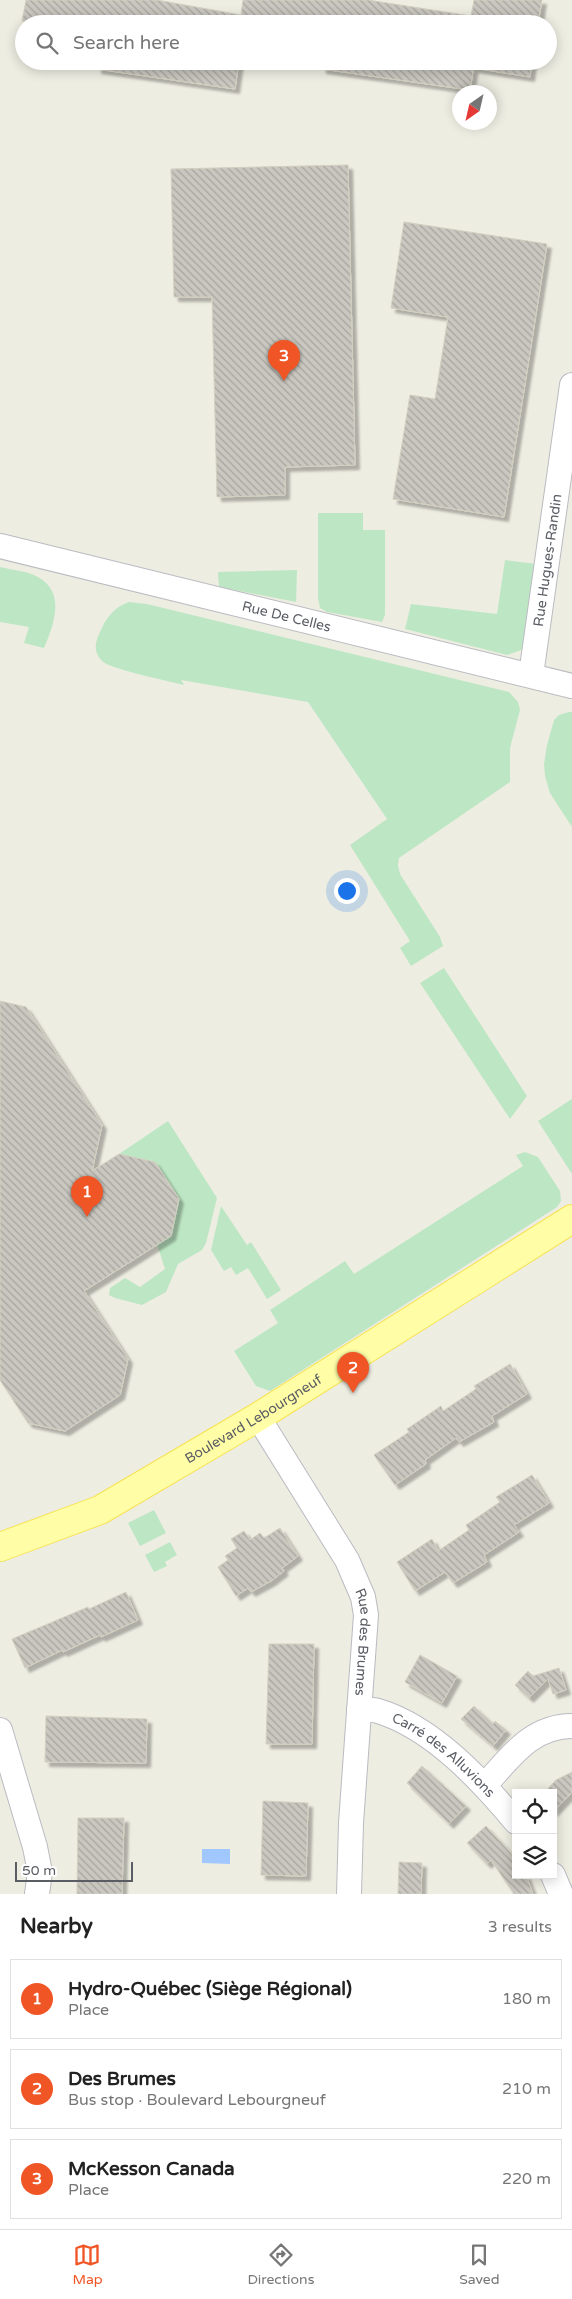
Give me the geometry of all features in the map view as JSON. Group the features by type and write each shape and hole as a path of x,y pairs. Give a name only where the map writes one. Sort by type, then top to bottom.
{"main road":[{"name":"Boulevard Lebourgneuf","path":"0,1547 100,1510 258,1417 572,1219"}],"street":[{"name":"Rue Hugues-Randin","path":"531,675 572,385"},
{"name":"Rue De Celles","path":"0,546 572,686"},
{"name":"Rue des Brumes","path":"258,1417 347,1560 363,1597 366,1615 351,1823 350,1894"},
{"name":"Carré des Alluvions","path":"359,1710 377,1710 431,1738 484,1785 512,1817"},
{"path":"484,1785 522,1745 540,1731 572,1726"},
{"path":"0,1730 35,1847 40,1872 37,1894"},
{"path":"555,1879 562,1894"}],"green space":[{"path":"318,513 363,513 363,530 385,530 385,615 382,622 327,612 320,608 318,598"},
{"path":"505,560 537,564 524,649 507,655 405,629 411,604 497,614"},
{"path":"0,567 34,575 47,583 52,591 55,600 54,619 44,648 24,643 29,627 0,622"},
{"path":"297,570 296,602 219,587 218,572"},
{"path":"129,602 147,604 509,692 518,702 520,710 510,748 510,782 399,858 400,874 440,937 443,946 411,966 400,948 410,941 350,845 387,819 308,702 181,680 184,685 107,664 97,654 97,639 111,614"},
{"path":"572,712 572,827 550,793 544,764 554,720 559,715"},
{"path":"444,968 527,1096 510,1119 420,983"},
{"path":"572,1099 572,1174 538,1121"},
{"path":"168,1121 217,1198 206,1243 202,1250 178,1264 166,1292 142,1305 109,1295 110,1288 125,1278 140,1287 165,1269 157,1244 179,1199 154,1162 119,1154"},
{"path":"525,1152 538,1157 560,1191 561,1201 557,1207 270,1391 256,1386 234,1351 278,1323 270,1310 345,1261 354,1274 523,1166 516,1155"},
{"path":"221,1206 247,1245 251,1242 281,1290 267,1299 248,1268 236,1275 231,1267 224,1271 211,1250"},
{"path":"154,1510 166,1533 140,1546 128,1523"},
{"path":"170,1542 177,1555 165,1562 167,1566 154,1572 145,1555"}],"water":[{"path":"202,1849 230,1849 230,1864 202,1863"}],"building":[{"path":"26,0 157,0 241,15 23,15"},
{"path":"243,0 368,0 465,15 241,15"},
{"path":"474,0 542,0 540,15 471,15"},
{"path":"104,70 238,70 235,89"},
{"path":"329,70 473,70 471,85 452,85 452,87"},
{"path":"486,70 531,70 530,77"},
{"path":"348,165 355,465 285,467 285,495 217,497 212,297 174,297 171,169"},
{"path":"404,222 547,244 504,517 393,499 410,395 435,399 448,317 391,308"},
{"path":"0,1001 26,1007 102,1125 92,1171 119,1154 155,1162 179,1199 171,1236 84,1291 128,1359 120,1395 65,1431 28,1423 0,1380"},
{"path":"510,1364 527,1394 492,1416 494,1422 459,1442 456,1438 425,1460 426,1464 395,1485 374,1455 409,1432 407,1429 441,1406 443,1411 476,1389 474,1386"},
{"path":"532,1475 549,1503 514,1525 519,1532 484,1555 487,1562 453,1583 445,1572 415,1591 397,1562 432,1539 438,1551 469,1530 466,1525 500,1502 496,1497"},
{"path":"280,1528 298,1556 282,1568 284,1571 271,1581 251,1592 248,1588 236,1596 218,1567 228,1560 225,1556 237,1548 231,1539 244,1531 250,1540 260,1533 264,1538"},
{"path":"126,1592 138,1620 63,1652 62,1650 25,1668 12,1639 88,1607 89,1609"},
{"path":"269,1644 314,1644 312,1744 266,1744"},
{"path":"420,1655 457,1676 442,1703 405,1682"},
{"path":"559,1668 566,1690 553,1694 548,1679 529,1698 515,1685 528,1671 533,1676"},
{"path":"474,1706 493,1724 495,1721 506,1730 493,1746 461,1719"},
{"path":"46,1716 147,1719 146,1763 45,1762"},
{"path":"422,1766 466,1806 449,1824 407,1783"},
{"path":"572,1772 572,1792 557,1808 557,1789 548,1789 556,1780"},
{"path":"263,1801 308,1803 306,1876 261,1875"},
{"path":"78,1818 124,1818 122,1894 77,1894"},
{"path":"486,1826 512,1854 512,1879 527,1879 533,1894 514,1894 491,1860 487,1864 467,1843"},
{"path":"399,1862 422,1863 421,1894 398,1894"}],"place":[{"name":"McKesson Canada","path":"284,381"},
{"name":"Hydro-Québec (Siège Régional)","path":"87,1217"},
{"name":"Des Brumes","path":"353,1393"}]}
